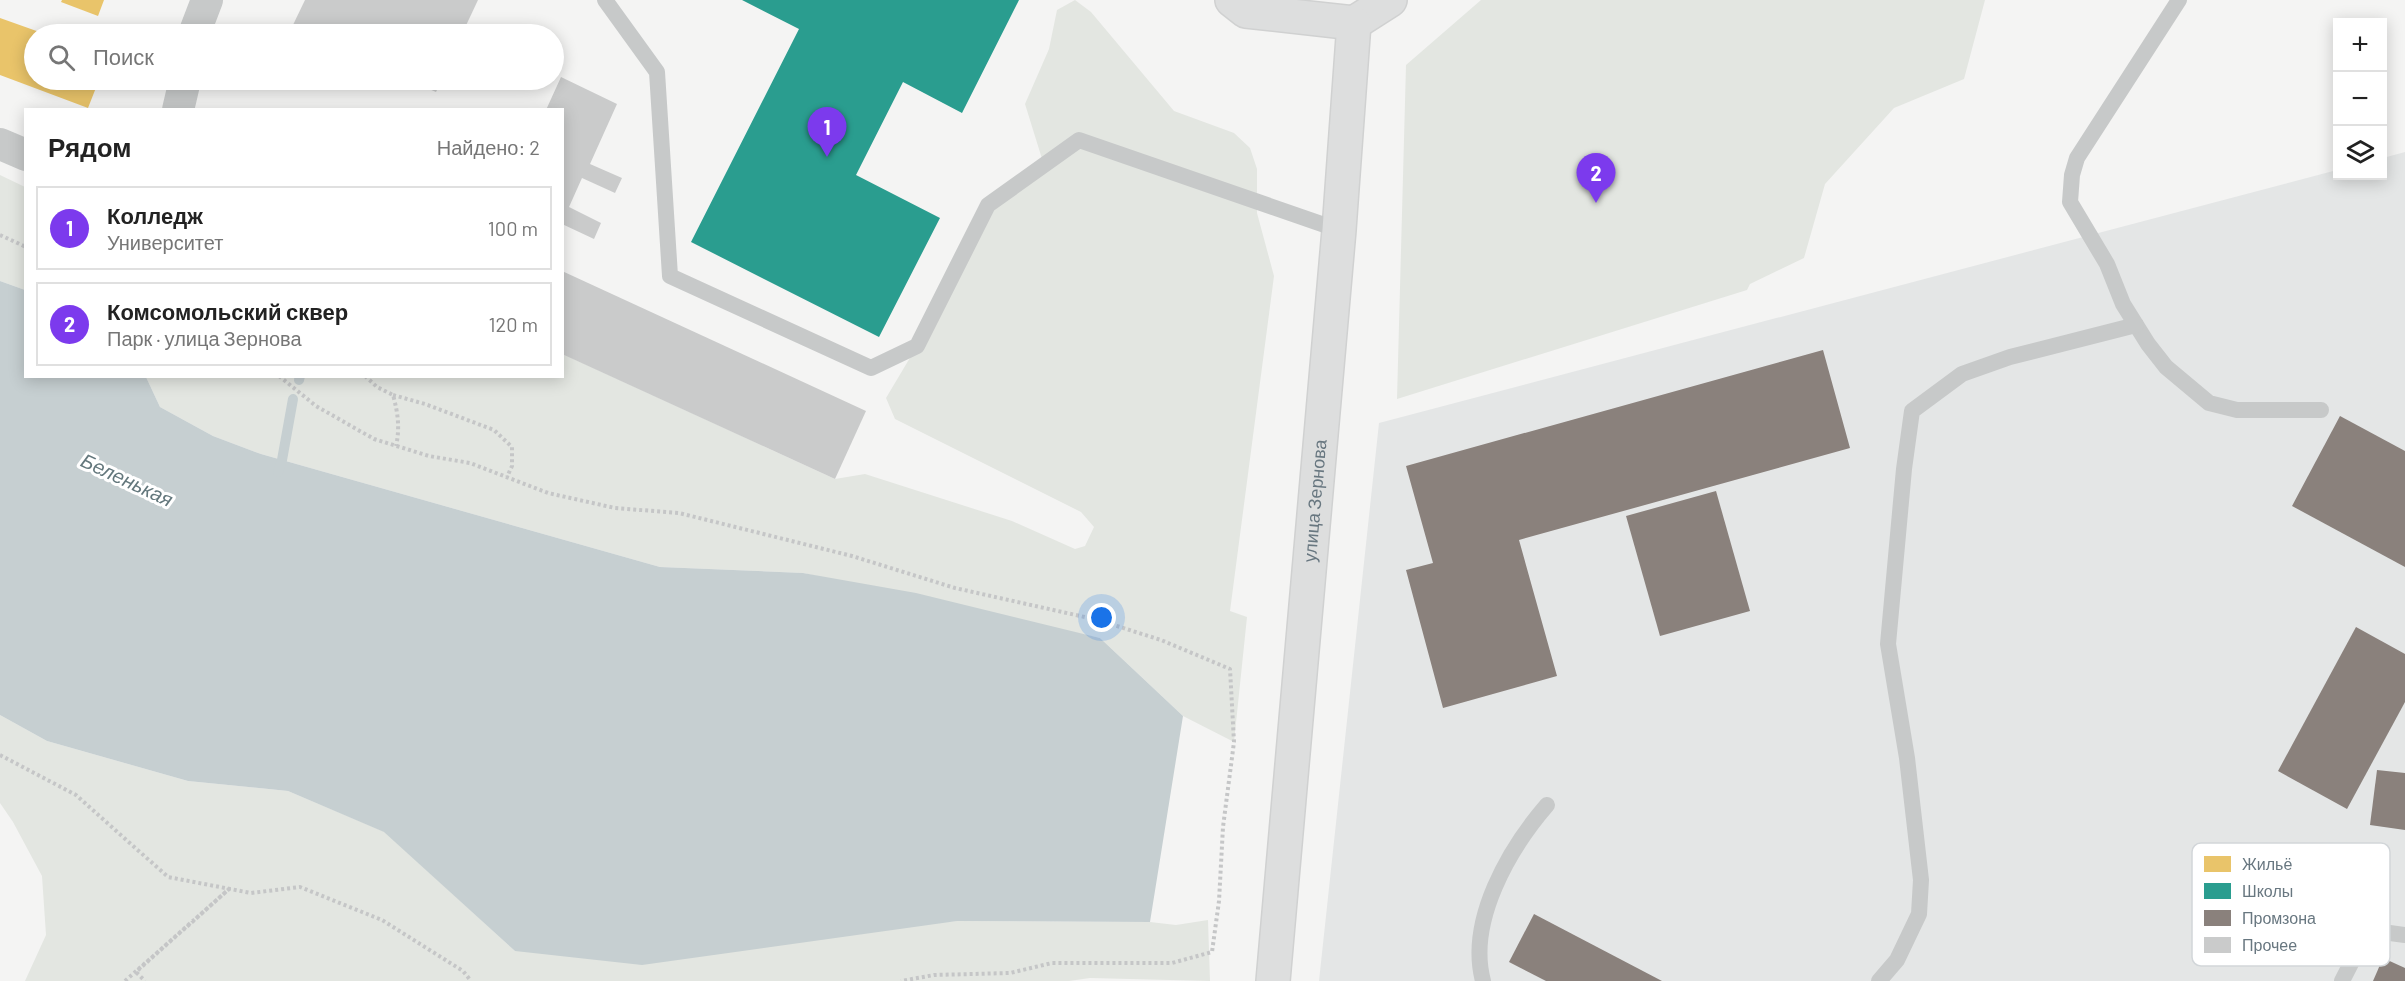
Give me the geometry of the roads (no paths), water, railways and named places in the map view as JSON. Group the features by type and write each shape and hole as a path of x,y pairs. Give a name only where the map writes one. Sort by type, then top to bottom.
{"main road":[{"path":"1232,0 1246,11 1354,23 1390,0"},
{"name":"улица Зернова","path":"1273,981 1339,230 1354,23"}],"street":[{"path":"198,24 207,0"},
{"path":"178,108 183,90"},
{"path":"0,144 24,154"}],"lane":[{"path":"605,0 657,72 670,276 871,368 917,346 988,205 1079,140 1339,230"},
{"path":"2179,0 2077,158 2072,175 2070,202 2107,264 2123,304 2136,325 2166,367 2210,404 2237,410 2321,410"},
{"path":"1879,981 1897,960 1918,914 1921,880 1907,758 1888,644 1904,469 1912,411 1962,374 2010,357 2136,325"},
{"path":"1483,981 1480,971 1482,926 1495,884 1518,843 1547,806"},
{"path":"2390,933 2405,935"},
{"path":"2342,981 2350,966"}],"water":[{"name":"Беленькая","path":"0,281 24,290 24,378 146,378 160,407 213,436 261,454 660,567 803,573 916,593 1100,638 1183,716 1150,922 957,921 642,965 515,951 384,832 288,791 188,781 47,741 0,715"}],"waterway":[{"path":"278,472 293,399"}],"place":[{"name":"Колледж","path":"827,157"},
{"name":"Комсомольский сквер","path":"1596,203"}]}
